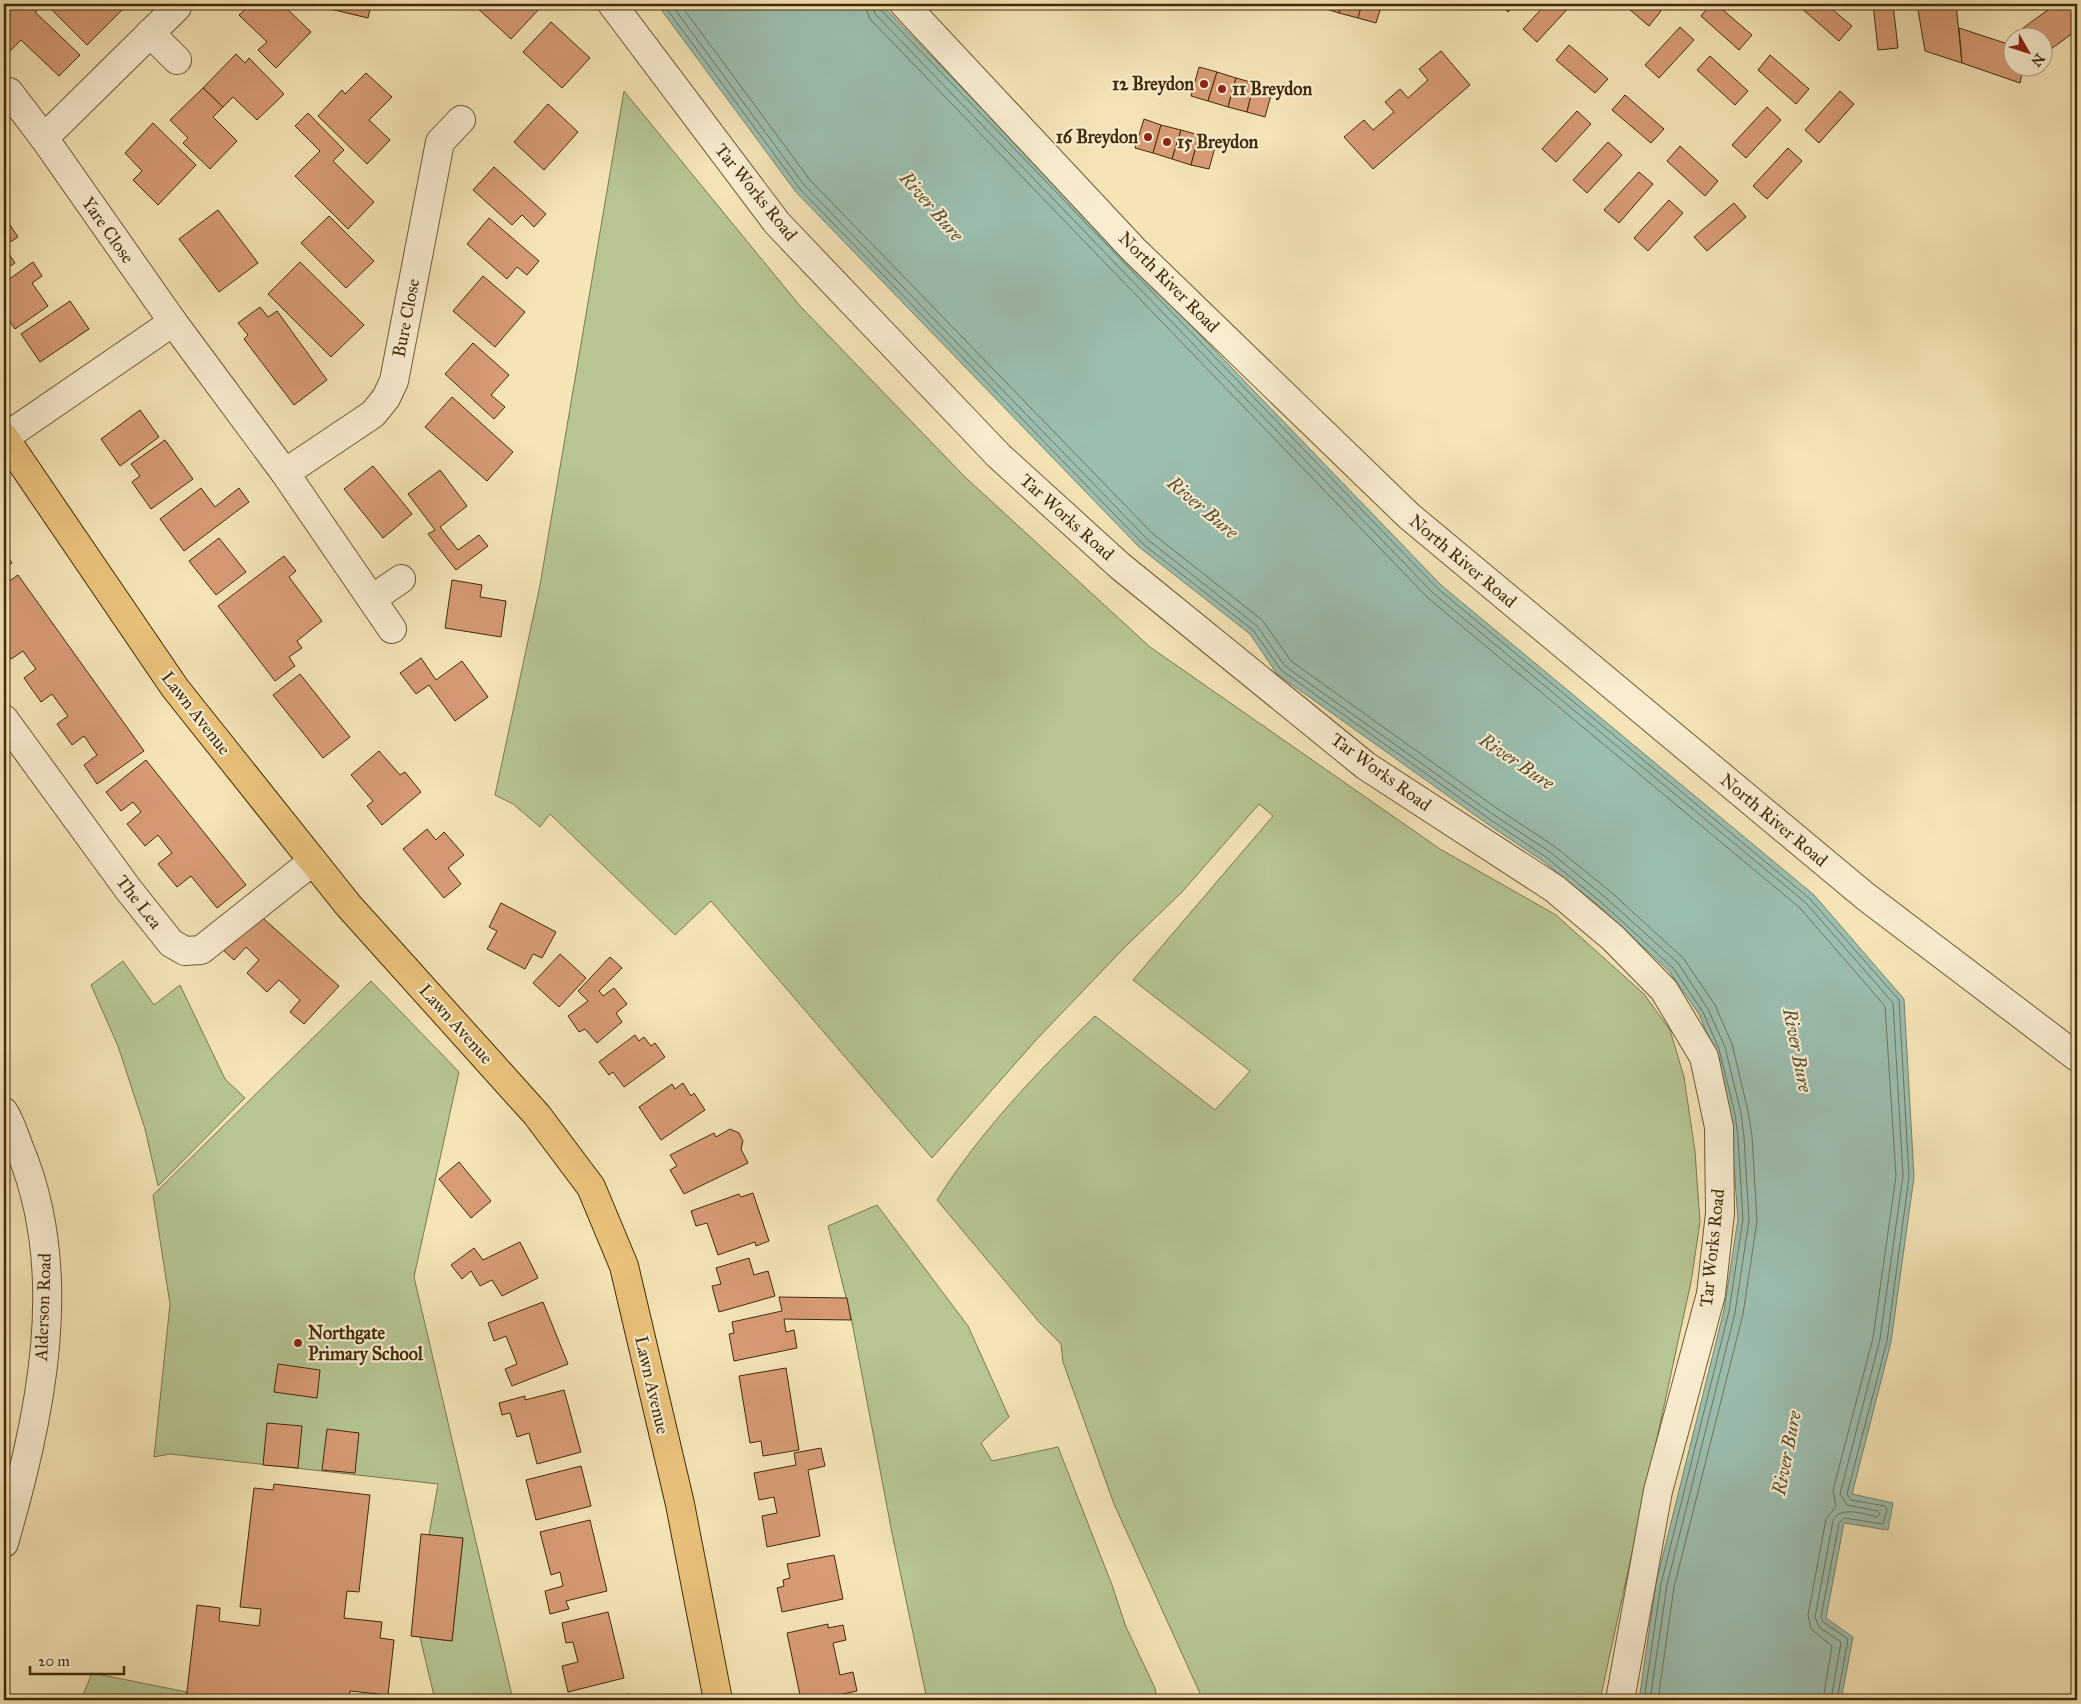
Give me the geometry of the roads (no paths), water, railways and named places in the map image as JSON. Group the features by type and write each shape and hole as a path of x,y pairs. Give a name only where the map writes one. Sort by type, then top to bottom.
{"main road":[{"name":"Lawn Avenue","path":"4,437 175,688 313,862 355,912 537,1115 591,1187 624,1266 680,1504 718,1700"}],"street":[{"name":"Tar Works Road","path":"612,4 777,223 999,456 1120,566 1366,766 1555,889 1613,938 1664,990 1704,1057 1719,1128 1720,1213 1711,1294 1658,1491 1620,1700"},
{"name":"North River Road","path":"904,4 1134,250 1409,516 1865,896 2075,1050"},
{"path":"44,138 176,7"},
{"path":"150,33 177,60"},
{"name":"Yare Close","path":"9,92 44,138 173,322"},
{"name":"Bure Close","path":"285,473 373,414 386,398 394,381 440,142 462,120"},
{"path":"4,437 173,322 285,473 392,629"},
{"path":"372,599 401,579"},
{"name":"The Lea","path":"4,719 128,889 172,943 185,951 201,950 313,862"},
{"name":"Alderson Road","path":"4,1112 32,1178 46,1246 47,1283 45,1336 38,1397 9,1503 4,1544"}],"water":[{"name":"River Bure","path":"657,4 881,4 1441,585 1814,895 1904,999 1914,1177 1891,1342 1852,1494 1893,1503 1888,1530 1844,1523 1826,1618 1853,1637 1841,1700 1639,1700 1656,1583 1724,1310 1738,1219 1730,1115 1714,1050 1699,1014 1669,971 1599,906 1543,861 1486,823 1277,674 1250,634 1139,547 796,192"}],"place":[{"name":"12 Breydon","path":"1204,84"},
{"name":"11 Breydon","path":"1222,89"},
{"name":"16 Breydon","path":"1148,137"},
{"name":"15 Breydon","path":"1167,142"},
{"name":"Northgate Primary School","path":"298,1343"}]}
